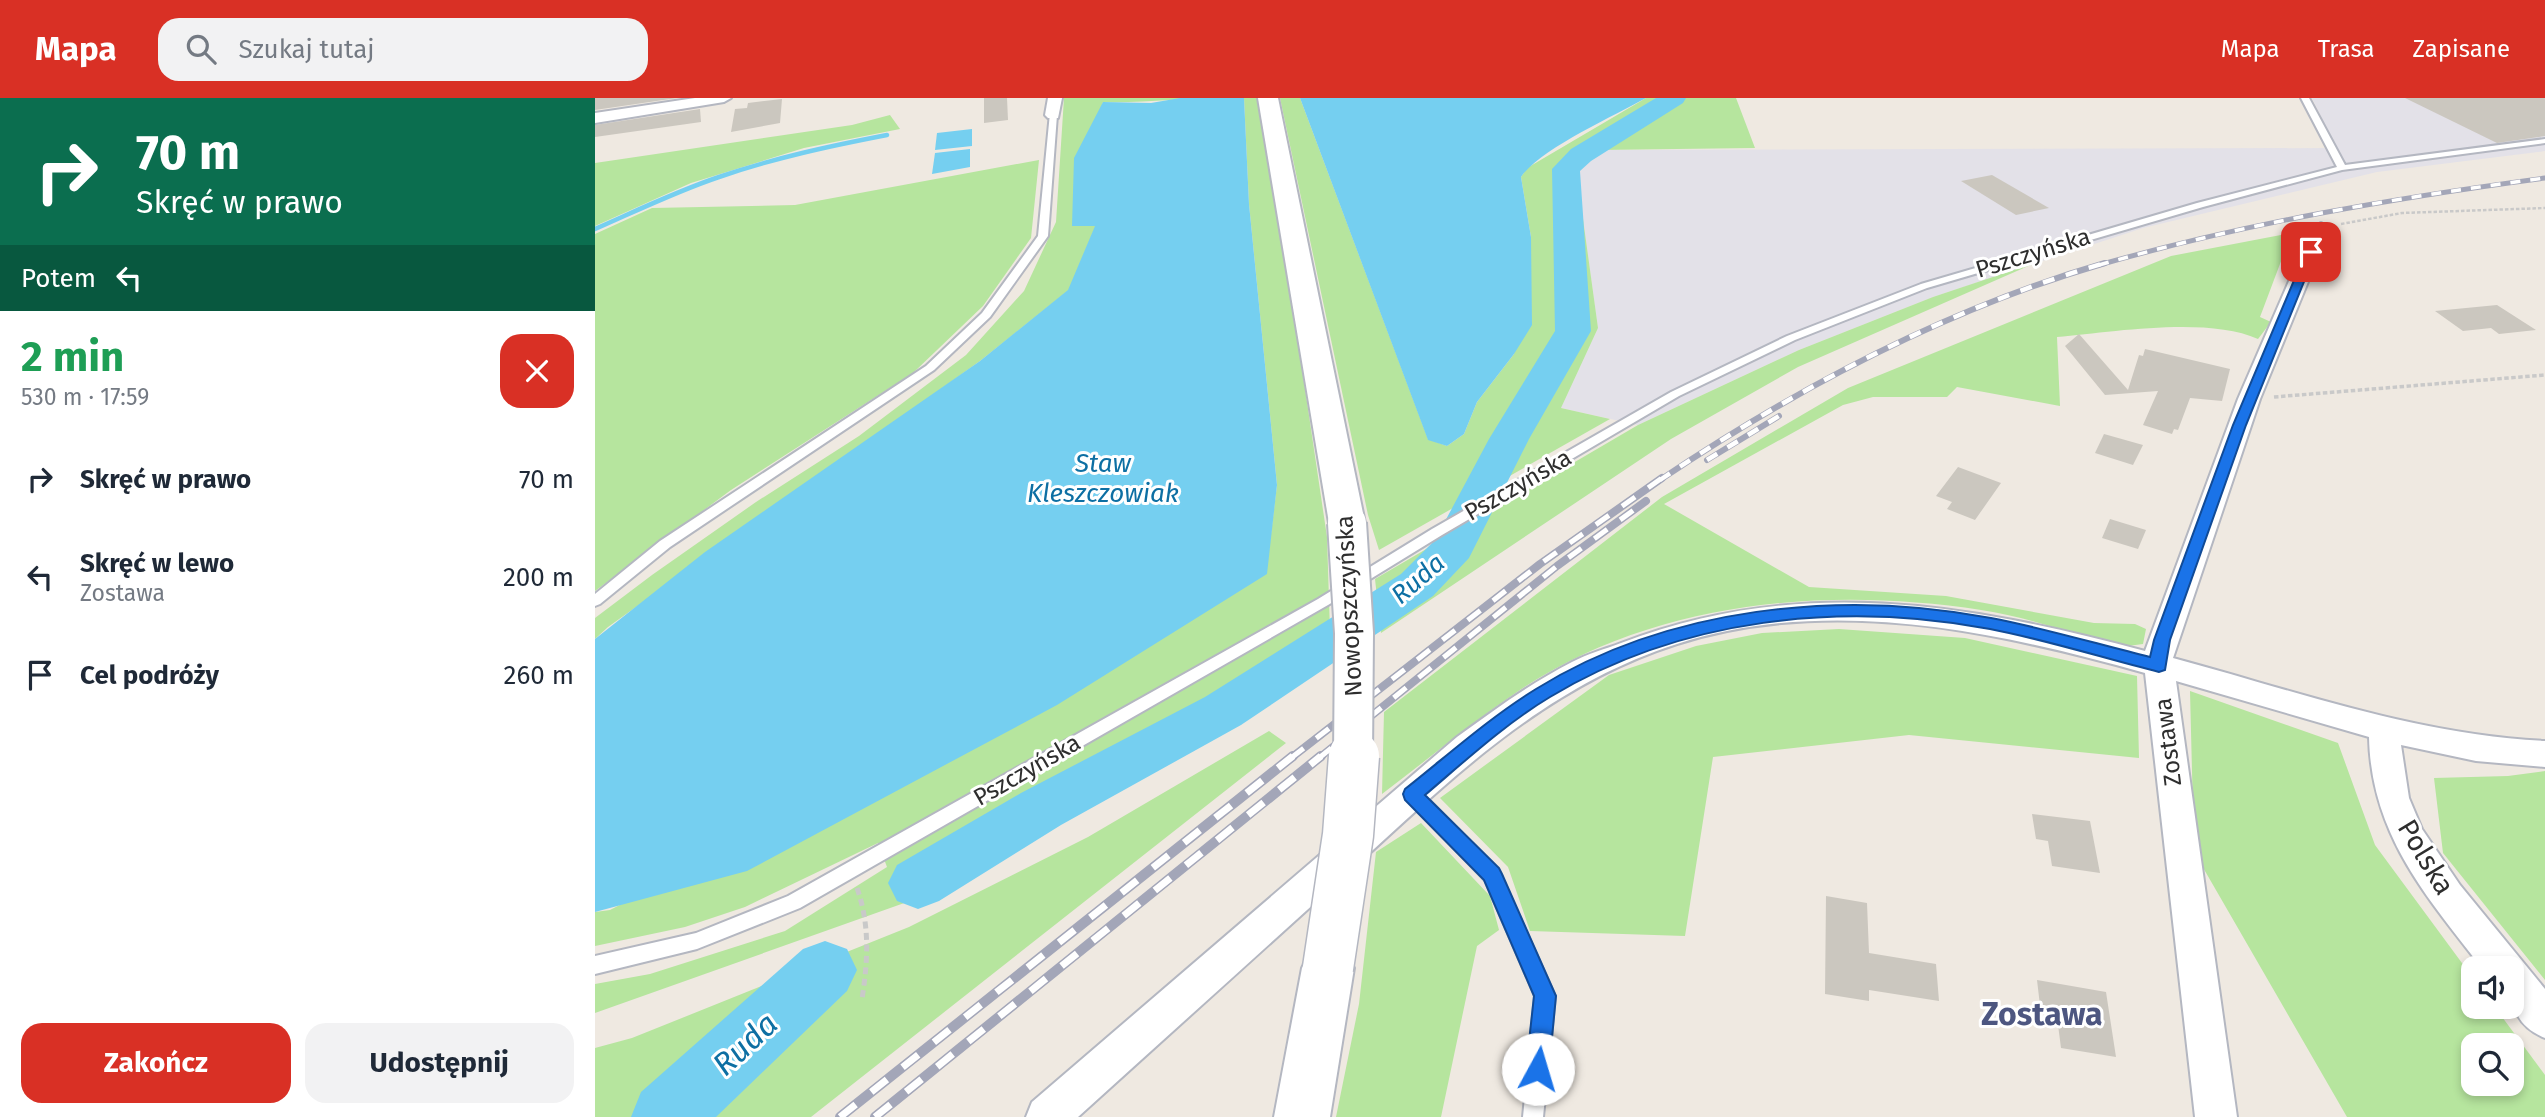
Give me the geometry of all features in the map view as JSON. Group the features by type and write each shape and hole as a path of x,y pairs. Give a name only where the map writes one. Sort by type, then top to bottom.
{"main road":[{"name":"Nowopszczyńska","path":"1268,98 1347,523 1355,641 1355,714 1349,817 1328,968 1302,1117"}],"street":[{"path":"595,118 724,98"},
{"path":"1053,115 1055,98"},
{"name":"Zostawa","path":"2216,1117 2158,655 2249,398 2321,228"},
{"path":"1047,1117 1412,794 1497,725 1542,694 1586,669 1667,637 1744,618 1836,610 1929,615 2003,626 2159,666 2385,730 2447,744 2520,754 2545,754"},
{"name":"Polska","path":"2385,730 2395,804 2406,832 2434,877 2496,956"},
{"path":"2524,992 2545,1019"}],"lane":[{"path":"2305,98 2342,168"},
{"path":"595,601 665,544 930,368 986,315 1043,236 1053,115"},
{"name":"Pszczyńska","path":"595,965 697,941 794,902 1323,602 1675,394 1791,338 1924,286 2053,246 2342,168 2545,141"},
{"path":"1412,794 1492,874 1545,996 1533,1117"}],"path":[{"path":"2321,228 2402,213 2545,208"},
{"path":"2249,398 2545,375"},
{"path":"850,871 869,929 869,959 862,999"}],"shaded area":[{"path":"2312,98 2545,98 2545,151 2377,172 2143,228 1933,297 1799,350 1638,425 1561,408 1598,328 1576,168 1598,150 2337,150"}],"green space":[{"path":"1064,98 1225,98 1103,102 1073,226 1096,225 1069,290 980,361 608,627 595,639 595,618 756,502 859,436 966,355 1024,291 1056,222"},
{"path":"1244,98 1257,98 1274,179 1327,537 1331,662 1278,697 1077,815 924,896 595,1013 595,984 650,974 785,931 887,867 878,843 745,907 685,927 595,946 595,912 610,910 1266,574 1277,485 1249,204"},
{"path":"1280,98 1300,98 1428,439 1447,446 1464,434 1477,402 1514,354 1531,237 1521,177 1527,168 1646,98 1736,98 1755,148 1598,150 1576,168 1598,328 1561,408 1610,419 1379,550 1368,515"},
{"path":"890,115 900,129 804,148 691,183 595,226 595,163 852,125"},
{"path":"1039,160 1031,238 983,306 913,373 731,490 595,591 595,234 652,208 795,205"},
{"path":"2286,234 2289,240 2260,317 2271,322 2258,339 2237,332 2187,327 2132,329 2057,337 2060,406 1957,387 1947,397 1873,397 1843,405 1664,504 1809,587 1946,596 2094,623 2135,624 2146,629 2143,644 2120,647 2016,617 1922,603 1801,601 1741,608 1682,620 1624,637 1569,661 1500,704 1382,794 1384,712 1662,497 1848,388 2171,256"},
{"path":"2035,263 1798,367 1671,439 1381,633 1375,579 1638,425 1799,350 1933,297"},
{"path":"1839,629 1965,638 2137,676 2139,758 1909,735 1713,757 1685,936 1530,931 1508,867 1440,798 1609,675 1696,646 1762,633"},
{"path":"2190,691 2338,743 2375,845 2461,962 2461,1019 2504,1019 2514,1033 2461,1033 2461,1096 2524,1096 2524,1047 2545,1075 2545,1117 2347,1117 2194,852"},
{"path":"1269,731 1286,743 811,1117 595,1117 595,1048 632,1038 909,927 1088,837"},
{"path":"2545,771 2545,980 2443,853 2434,778 2508,776"},
{"path":"1421,823 1490,896 1499,930 1477,946 1441,1117 1336,1117 1359,1004 1376,852"}],"water":[{"name":"Staw Kleszczowiak","path":"1180,98 1244,98 1249,204 1277,485 1267,574 1057,705 747,871 595,912 595,639 705,552 980,361 1068,290 1095,226 1072,226 1074,158 1103,102 1151,103"},
{"path":"1300,98 1646,98 1560,144 1521,177 1531,237 1532,325 1514,354 1477,402 1464,434 1447,446 1428,440"},
{"path":"972,129 972,146 935,150 937,133"},
{"path":"970,149 970,167 932,174 935,153"}],"building":[{"path":"595,98 677,98 595,110"},
{"path":"984,98 1007,98 1008,120 984,123"},
{"path":"2405,98 2545,98 2545,136 2497,143"},
{"path":"782,99 780,123 731,132 735,109 747,108 748,103"},
{"path":"700,109 701,122 595,137 595,125"},
{"path":"1992,175 2049,208 2016,215 1961,181"},
{"path":"2497,305 2536,330 2499,334 2491,328 2463,331 2435,311"},
{"path":"2079,334 2128,390 2139,355 2143,356 2145,349 2230,369 2222,401 2190,398 2178,430 2174,429 2172,434 2143,425 2158,391 2105,395 2065,346"},
{"path":"2104,434 2143,445 2133,465 2095,453"},
{"path":"1958,467 2001,483 1975,520 1947,509 1952,502 1936,496"},
{"path":"2110,519 2146,530 2138,549 2102,538"},
{"path":"2032,814 2090,821 2100,873 2052,866 2048,841 2036,839"},
{"path":"1826,896 1867,903 1869,953 1936,964 1939,1001 1869,990 1869,1001 1825,994"},
{"path":"2037,980 2106,992 2116,1057 2061,1048 2057,1017 2041,1014"}],"waterway":[{"name":"Ruda","path":"918,883 1041,809 1223,711 1417,585 1453,548 1509,439 1573,331 1566,169 1581,155 1674,98"},
{"path":"595,229 740,170 802,153 887,135"},
{"name":"Ruda","path":"666,1117 825,970"}],"railway":[{"path":"2099,265 2209,236 2321,213 2545,178"},
{"path":"1660,480 1765,414 1874,354 1988,303 2105,263"},
{"path":"1707,460 1779,416"},
{"path":"1291,758 1540,564 1662,478"},
{"path":"1319,758 1557,566 1646,501"},
{"path":"840,1117 1293,756"},
{"path":"875,1117 1321,756"}],"district":[{"name":"Zostawa","path":"2042,1014"}],"route":[{"path":"1538,1069 1545,996 1492,874 1412,794 1468,746 1562,681 1639,646 1692,629 1744,618 1823,610 1902,612 1960,618 2062,640 2159,666 2158,655 2162,640 2239,425 2311,252"}]}
